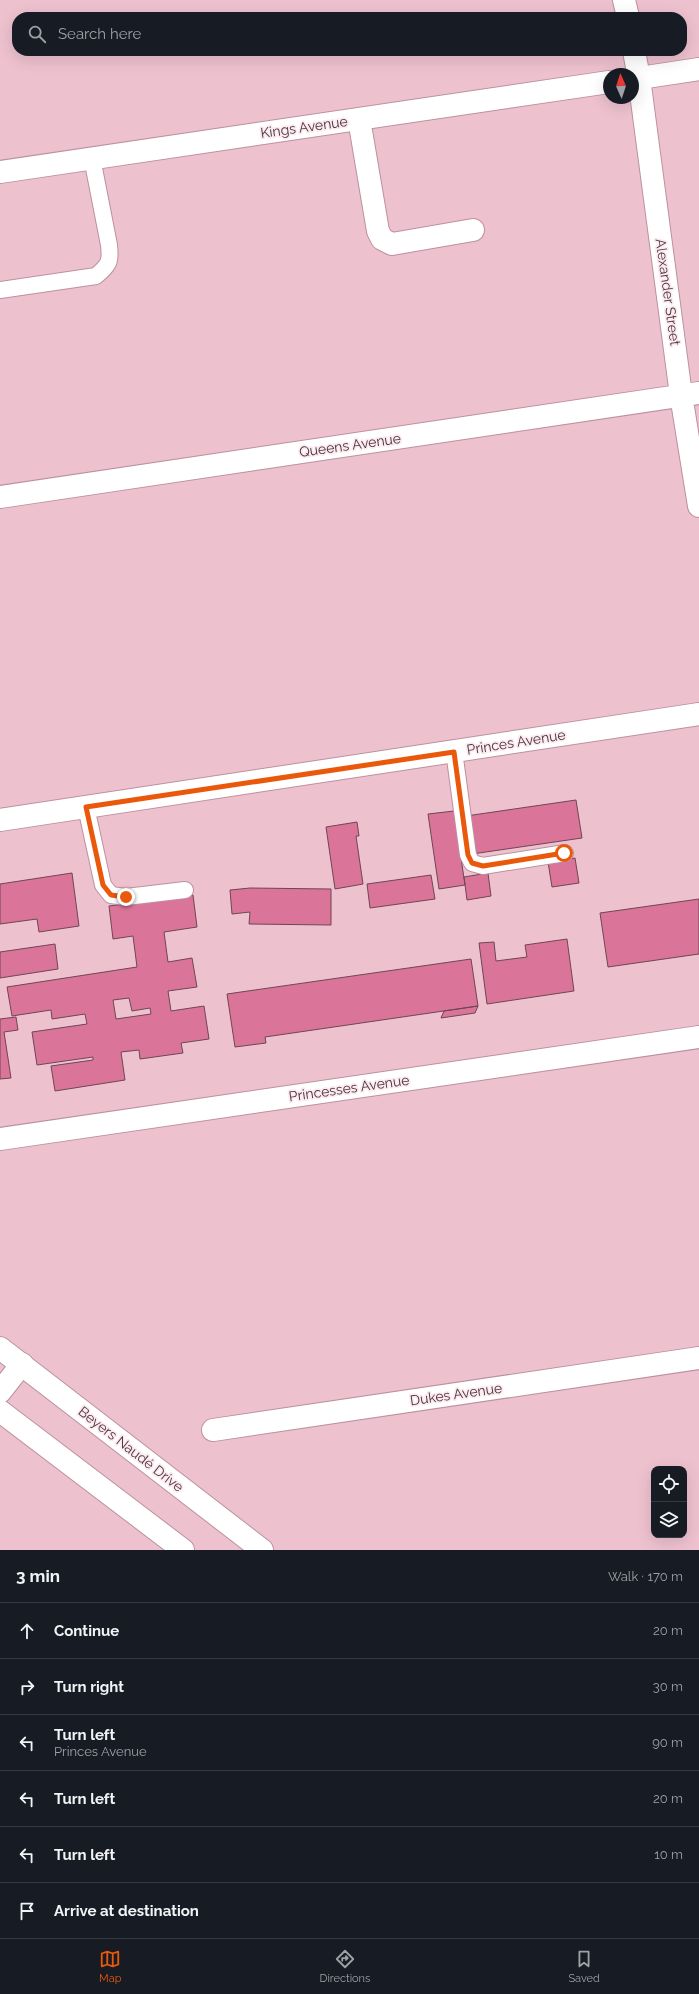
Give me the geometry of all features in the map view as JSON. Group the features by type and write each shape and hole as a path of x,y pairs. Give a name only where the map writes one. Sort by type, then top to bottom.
{"street":[{"path":"624,0 627,12"},
{"name":"Alexander Street","path":"634,56 635,68"},
{"path":"639,78 699,69"},
{"name":"Kings Avenue","path":"0,172 603,83"},
{"name":"Alexander Street","path":"639,96 690,394 699,506"},
{"path":"360,119 378,231 382,239 392,244 473,230"},
{"name":"Queens Avenue","path":"0,497 690,394"},
{"name":"Princes Avenue","path":"0,820 699,714"},
{"name":"Princesses Avenue","path":"0,1139 699,1037"},
{"name":"Beyers Naudé Drive","path":"0,1348 262,1550"},
{"name":"Dukes Avenue","path":"213,1430 699,1358"},
{"path":"0,1392 22,1364"},
{"path":"0,1411 183,1550"}],"lane":[{"path":"0,290 96,276 106,268 110,259 109,245 92,158"},
{"path":"454,752 468,855 472,863 483,866 564,853"},
{"path":"86,807 103,885 111,895 126,897 185,890"}],"building":[{"path":"576,800 582,838 472,854 466,816"},
{"path":"454,811 465,885 439,889 428,814"},
{"path":"357,822 359,836 356,836 363,884 335,889 326,827"},
{"path":"575,858 579,883 552,887 548,862"},
{"path":"72,873 79,926 39,932 37,919 0,924 0,884"},
{"path":"488,873 491,896 467,900 464,877"},
{"path":"431,875 435,899 370,908 367,884"},
{"path":"250,888 331,889 331,925 249,924 250,912 232,914 230,890"},
{"path":"193,895 197,927 164,932 168,962 192,958 197,987 168,991 171,1011 204,1006 209,1039 181,1043 183,1053 140,1059 139,1050 121,1052 125,1080 55,1091 51,1066 93,1060 93,1057 37,1065 32,1032 87,1024 85,1014 52,1019 51,1010 12,1016 7,987 137,967 133,936 113,939 109,906","holes":["129,998 132,1011 150,1008 151,1014 116,1019 113,1000"]},
{"path":"699,899 699,954 608,967 600,913"},
{"path":"567,939 574,991 487,1004 479,943 494,942 496,961 527,957 525,945"},
{"path":"55,944 58,969 0,978 0,952"},
{"path":"471,959 478,1006 265,1037 266,1043 235,1047 227,994"},
{"path":"478,1006 475,1013 441,1018 444,1011"},
{"path":"16,1017 18,1030 4,1032 11,1078 0,1079 0,1019"}],"route":[{"path":"126,897 111,895 103,885 86,807 454,752 468,855 472,863 483,866 564,853"}]}
